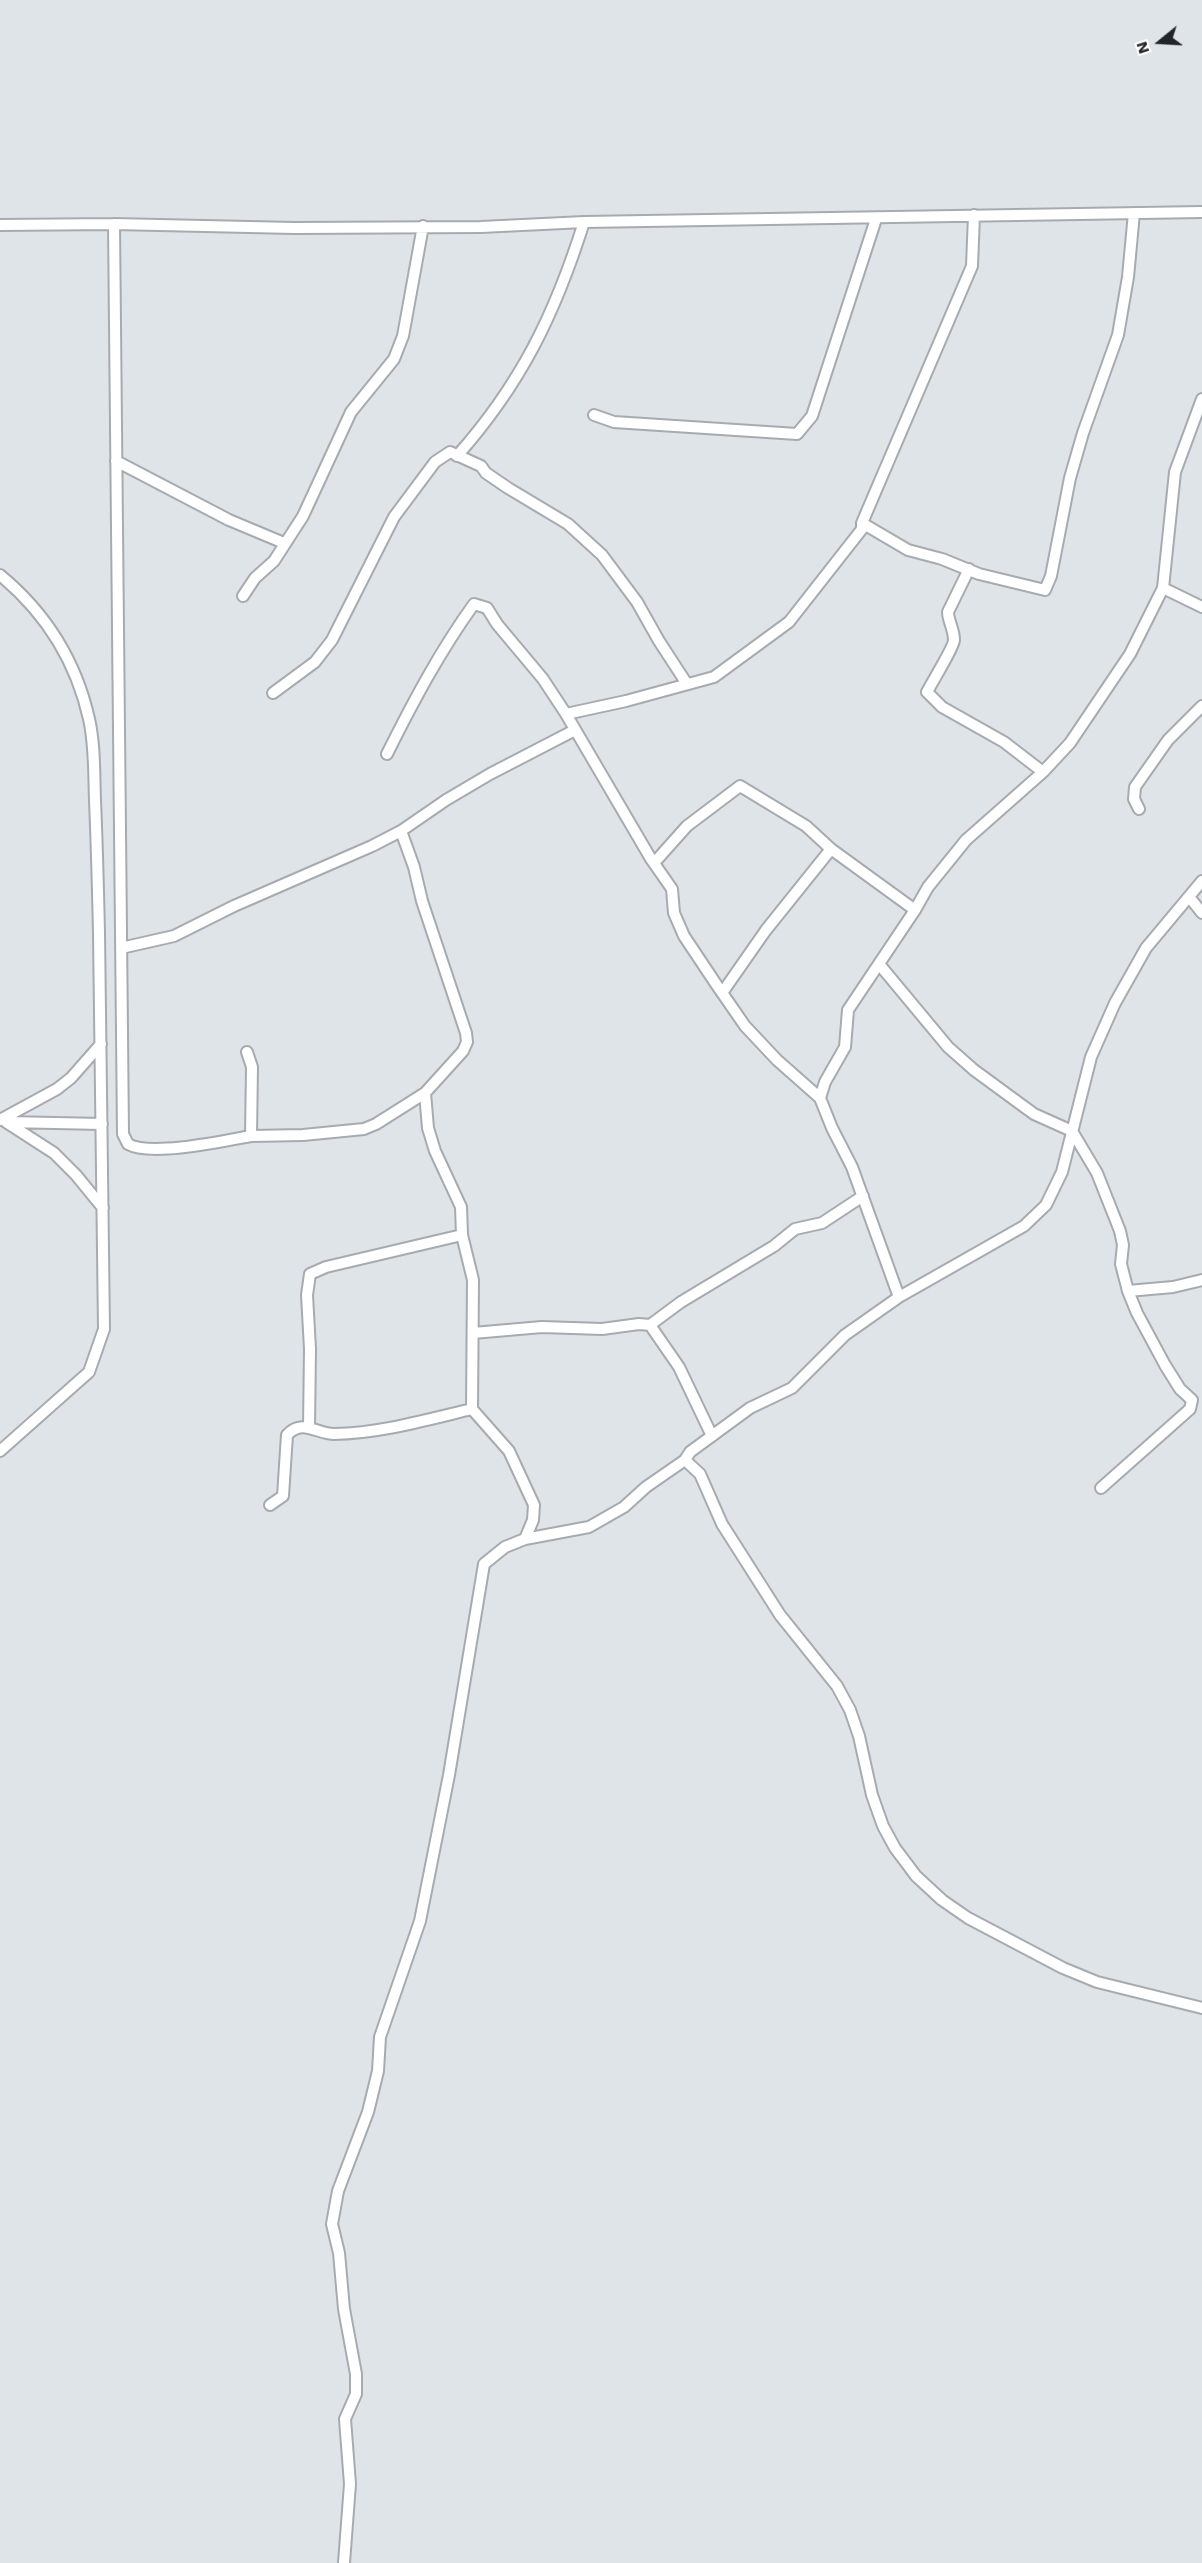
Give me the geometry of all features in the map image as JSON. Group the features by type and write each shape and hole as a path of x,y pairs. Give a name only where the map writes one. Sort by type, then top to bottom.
{"street":[{"path":"0,225 114,224 233,228 482,227 584,222 1202,212"},
{"path":"862,523 908,550 942,559 969,570 1045,590 1051,576 1077,456 1118,335 1128,277 1134,213"},
{"path":"566,714 714,677 789,622 862,529 862,523 972,266 974,215"},
{"path":"594,415 614,422 797,434 812,416 876,219"},
{"path":"457,456 479,432 514,383 541,334 565,282 584,222"},
{"path":"114,224 125,1140 141,1149 198,1145 251,1136 303,1135 364,1129 425,1093 463,1050 466,1033 422,901 402,831"},
{"path":"243,596 255,578 274,561 303,516 351,412 394,359 402,336 423,226"},
{"path":"820,1098 825,1082 844,1047 848,1010 915,910 928,886 966,840 1043,772 1070,743 1130,654 1163,588 1175,472 1201,404"},
{"path":"273,693 315,662 332,640 394,516 435,462 450,452 481,466 486,473 508,488 568,524 602,555 637,602 687,684"},
{"path":"116,461 229,520 284,543"},
{"path":"969,570 948,612 948,617 952,622 954,645 927,692 942,706 1004,742 1043,772"},
{"path":"0,575 42,615 59,642 75,678 89,720 94,770 98,874 104,1329 89,1372 0,1451"},
{"path":"1163,588 1202,607"},
{"path":"387,754 418,691 474,604 487,608 496,624 543,679 566,714 654,863 672,889 674,913 684,936 722,993 745,1026 777,1060 820,1098 852,1167 898,1297"},
{"path":"1138,809 1134,799 1135,787 1168,740 1202,706"},
{"path":"122,948 174,936 234,906 402,831 446,800 575,730"},
{"path":"654,863 687,825 740,786 801,822 831,849 915,910"},
{"path":"722,993 766,930 831,849"},
{"path":"344,2563 350,2484 345,2419 356,2394 339,2253 332,2223 338,2191 368,2112 378,2071 380,2037 420,1921 449,1775 484,1564 506,1547 525,1539 589,1527 624,1507 646,1487 685,1460 690,1452 750,1408 792,1388 845,1335 898,1297 1024,1226 1046,1205 1062,1172 1090,1057 1115,1003 1146,948 1202,881"},
{"path":"1190,898 1202,913"},
{"path":"879,964 948,1047 974,1070 1034,1114 1072,1131 1097,1173 1120,1231 1123,1245 1121,1263 1128,1292 1165,1365 1180,1389 1192,1400 1190,1409 1101,1488"},
{"path":"2,1121 64,1084 101,1044"},
{"path":"247,1053 252,1067 251,1136"},
{"path":"425,1093 425,1113 435,1151 461,1207 462,1235 473,1280 472,1409 508,1451 534,1504 533,1520 525,1539"},
{"path":"2,1121 102,1124"},
{"path":"2,1121 54,1154 76,1175 103,1208"},
{"path":"650,1326 681,1302 774,1246 795,1229 822,1223 862,1196"},
{"path":"309,1426 310,1349 307,1295 310,1274 326,1267 462,1235"},
{"path":"1128,1292 1173,1287 1202,1280"},
{"path":"473,1333 542,1327 602,1329 639,1323 650,1326 679,1367 712,1436"},
{"path":"270,1504 283,1496 287,1435 292,1430 309,1426 327,1434 353,1433 410,1424 472,1409"},
{"path":"685,1460 700,1474 722,1524 780,1614 837,1686 850,1710 859,1736 872,1795 883,1826 895,1848 916,1876 942,1900 969,1918 1063,1968 1097,1982 1202,2008"}]}
